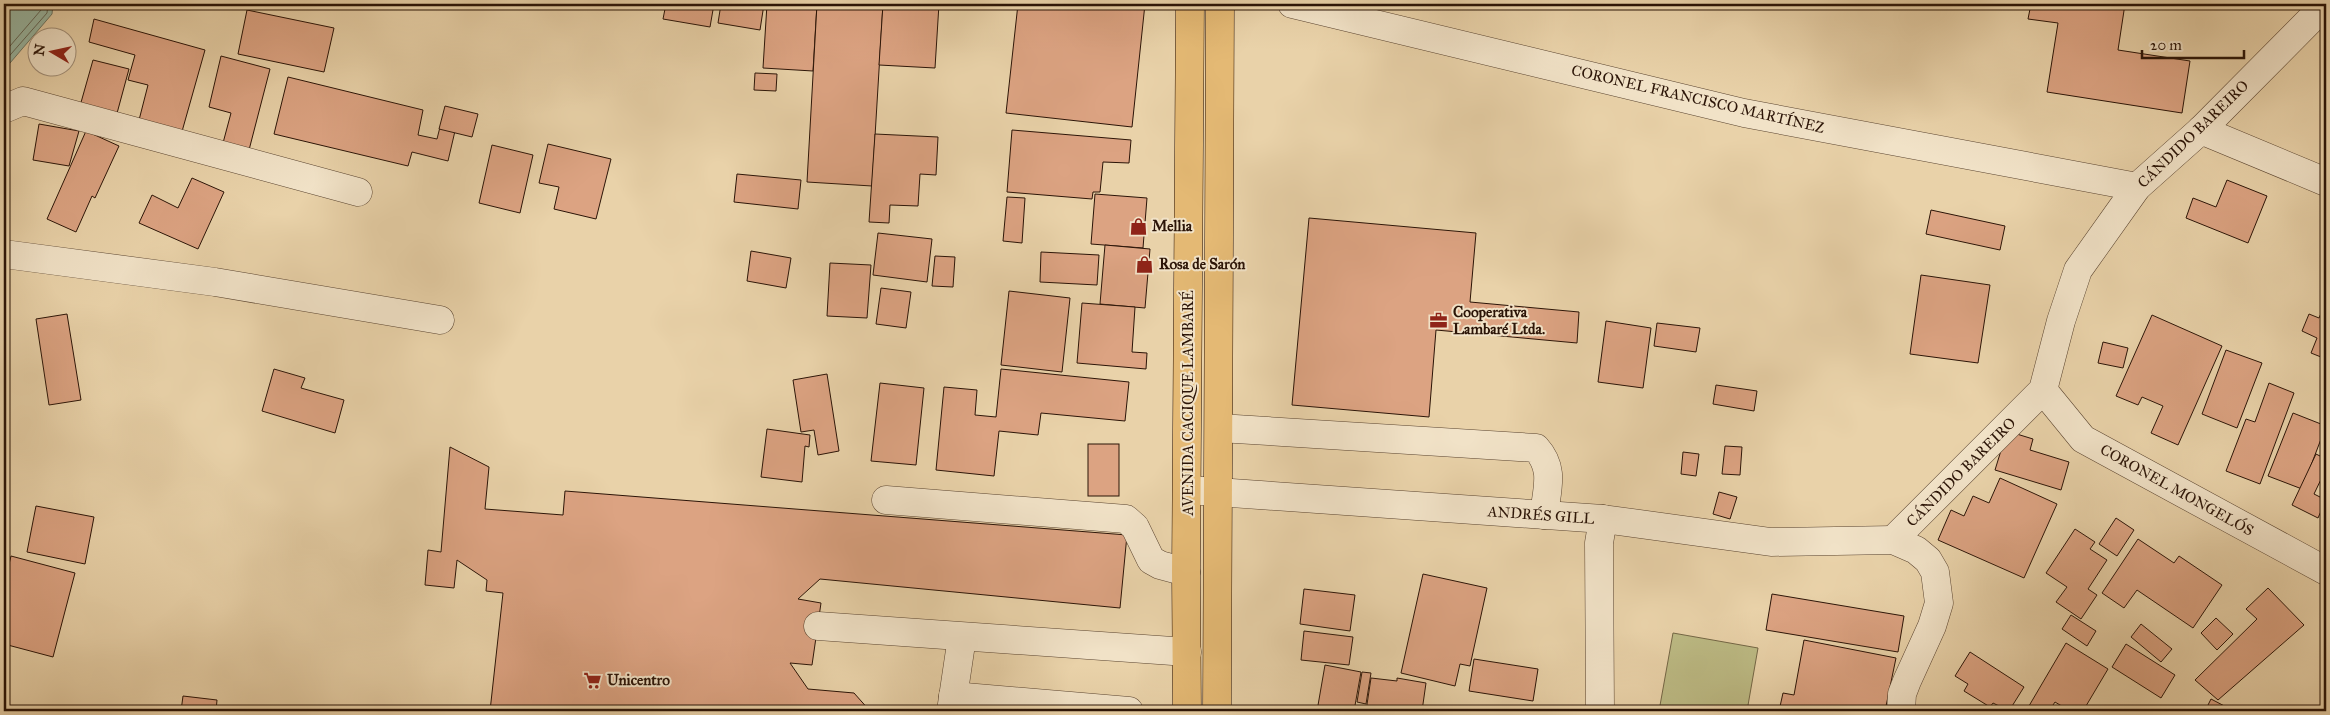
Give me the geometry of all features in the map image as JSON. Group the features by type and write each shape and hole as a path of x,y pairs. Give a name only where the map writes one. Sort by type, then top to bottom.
{"main road":[{"name":"AVENIDA CACIQUE LAMBARÉ","path":"1187,711 1186,572 1190,4"},
{"name":"AVENIDA CACIQUE LAMBARÉ","path":"1217,711 1220,4"}],"street":[{"name":"CORONEL FRANCISCO MARTÍNEZ","path":"1292,4 1744,113 2137,187"},
{"name":"CÁNDIDO BAREIRO","path":"1893,540 2043,390 2060,321 2078,270 2137,187 2201,130 2326,4"},
{"path":"14,105 358,192"},
{"path":"2201,130 2326,182"},
{"path":"4,254 215,282 440,320"},
{"name":"CORONEL MONGELÓS","path":"2043,390 2083,439 2326,571"},
{"path":"1218,428 1536,448 1545,459 1548,473 1544,515"},
{"name":"ANDRÉS GILL","path":"1188,490 1603,519 1771,542 1893,540"},
{"path":"886,500 1126,519 1135,527 1151,560 1160,566 1186,572"},
{"path":"1600,711 1599,543 1603,519"},
{"path":"1893,540 1916,550 1928,560 1935,572 1939,603 1932,626 1905,687 1901,711"},
{"path":"818,626 1187,652"},
{"path":"962,637 952,704 1129,711"}],"shaded area":[{"path":"1673,633 1758,648 1747,711 1659,711"}],"water":[{"path":"4,4 53,4 52,14 40,28 28,28 28,42 4,70"}],"building":[{"path":"666,4 714,4 710,27 663,19"},
{"path":"721,4 764,4 760,30 718,23"},
{"path":"767,4 817,4 813,71 763,68"},
{"path":"817,4 883,4 872,186 807,182"},
{"path":"883,4 939,4 935,68 879,65"},
{"path":"1018,4 1145,4 1132,127 1006,113"},
{"path":"2031,4 2125,4 2118,50 2190,61 2182,113 2047,92 2058,23 2028,19"},
{"path":"247,10 334,28 324,72 238,54"},
{"path":"94,19 205,50 181,135 138,124 148,85 128,80 135,55 89,42"},
{"path":"221,56 270,69 249,150 223,143 231,113 209,107"},
{"path":"93,60 129,69 116,117 80,106"},
{"path":"755,73 777,74 776,91 754,90"},
{"path":"288,77 423,110 418,135 437,139 440,127 455,131 448,161 412,152 408,166 274,134"},
{"path":"445,106 478,114 472,137 439,129"},
{"path":"39,124 79,131 69,166 33,160"},
{"path":"1012,130 1131,140 1129,163 1103,162 1100,192 1093,192 1092,199 1007,192"},
{"path":"86,131 119,146 95,198 92,196 76,232 47,219"},
{"path":"875,134 938,137 936,175 920,174 918,206 890,205 889,223 869,222"},
{"path":"548,144 611,159 596,219 554,209 559,187 539,183"},
{"path":"492,145 533,155 520,213 479,203"},
{"path":"737,174 801,180 798,209 734,202"},
{"path":"192,178 224,192 198,249 139,223 152,195 178,208"},
{"path":"2227,180 2267,196 2248,243 2186,218 2193,198 2216,207"},
{"path":"1095,194 1147,198 1143,248 1091,244"},
{"path":"1007,197 1025,198 1022,243 1003,241"},
{"path":"1931,210 2005,226 2000,250 1926,234"},
{"name":"Cooperativa Lambaré Ltda.","path":"1309,218 1476,233 1470,302 1579,312 1577,343 1436,330 1429,417 1292,405"},
{"path":"878,233 932,239 927,282 873,275"},
{"path":"1105,245 1150,249 1145,308 1100,304"},
{"path":"751,251 791,258 786,288 747,281"},
{"path":"1041,252 1099,255 1097,285 1040,282"},
{"path":"935,256 955,257 953,287 932,286"},
{"path":"830,263 871,265 867,318 827,316"},
{"path":"1921,275 1990,285 1978,363 1910,354"},
{"path":"881,288 911,292 906,328 876,324"},
{"path":"1009,291 1070,298 1062,372 1001,365"},
{"path":"2326,302 2326,359 2311,353 2317,338 2302,331 2309,314 2319,318"},
{"path":"1082,303 1135,307 1132,352 1147,353 1146,369 1077,363"},
{"path":"67,314 81,400 49,405 36,319"},
{"path":"2152,315 2222,346 2178,445 2151,433 2163,406 2142,397 2138,405 2116,396"},
{"path":"1606,321 1651,328 1643,388 1598,382"},
{"path":"1657,323 1700,328 1696,352 1654,346"},
{"path":"2103,342 2128,348 2123,368 2098,363"},
{"path":"2226,350 2262,363 2237,428 2202,414"},
{"path":"274,369 305,378 301,388 344,400 335,433 262,411"},
{"path":"1001,369 1129,382 1125,421 1041,413 1038,435 999,431 994,476 936,470 944,387 977,390 975,415 996,417"},
{"path":"827,374 839,451 818,455 814,430 801,432 793,380"},
{"path":"880,383 924,388 916,465 871,461"},
{"path":"2269,383 2294,393 2260,484 2226,471 2246,419 2255,422"},
{"path":"1716,385 1757,391 1754,411 1713,404"},
{"path":"2293,413 2326,426 2302,489 2268,476"},
{"path":"767,429 810,435 809,447 805,446 802,482 761,477"},
{"path":"2007,431 2033,439 2030,450 2069,462 2061,490 1995,470"},
{"path":"1088,444 1119,444 1119,496 1088,496"},
{"path":"1725,446 1742,447 1740,475 1722,474"},
{"path":"450,447 489,467 485,509 563,515 565,491 1127,535 1120,608 820,579 798,599 821,603 812,665 790,663 808,689 854,693 870,711 490,711 503,593 486,591 487,580 457,560 454,588 425,585 428,550 441,552"},
{"path":"1683,452 1699,454 1696,476 1681,474"},
{"path":"2316,454 2326,459 2326,469 2314,494 2326,500 2318,518 2292,505"},
{"path":"2000,478 2057,504 2024,578 1938,540 1951,510 1964,516 1973,496 1989,503"},
{"path":"1719,492 1737,497 1730,519 1713,514"},
{"path":"36,506 94,517 85,564 27,552"},
{"path":"2116,518 2134,530 2117,556 2099,544"},
{"path":"2075,529 2095,542 2090,549 2107,560 2088,589 2097,595 2081,619 2056,602 2067,587 2046,573"},
{"path":"2138,539 2174,563 2179,556 2222,585 2193,628 2137,590 2124,608 2102,593"},
{"path":"11,556 75,573 53,657 4,644 4,585"},
{"path":"1423,574 1487,588 1470,666 1460,664 1455,686 1401,673"},
{"path":"2268,588 2304,625 2218,700 2195,680 2257,619 2246,609"},
{"path":"1304,589 1355,595 1350,631 1300,624"},
{"path":"1772,594 1904,616 1898,652 1766,630"},
{"path":"2071,615 2096,631 2087,646 2062,629"},
{"path":"2216,618 2233,634 2217,650 2201,633"},
{"path":"2141,624 2172,649 2161,662 2131,637"},
{"path":"1304,631 1353,637 1349,665 1301,660"},
{"path":"1804,640 1896,658 1885,711 1869,711 1845,706 1844,711 1779,711 1783,693 1794,695"},
{"path":"2066,643 2108,669 2083,711 2070,711 2055,702 2049,711 2026,711"},
{"path":"2126,644 2175,675 2161,698 2112,667"},
{"path":"1970,652 2024,687 2009,711 1993,703 1990,707 1964,691 1968,684 1955,676"},
{"path":"1474,659 1538,669 1533,701 1469,691"},
{"path":"1325,665 1361,672 1354,711 1317,711"},
{"path":"1362,672 1371,673 1366,704 1357,702"},
{"path":"1371,678 1397,681 1397,678 1426,683 1422,711 1366,711"},
{"path":"183,696 217,700 216,711 181,711"},
{"path":"2211,699 2234,711 2205,711"},
{"path":"4,707 31,710 31,711 4,711"}],"place":[{"name":"Mellia","path":"1138,226"},
{"name":"Rosa de Sarón","path":"1145,264"},
{"name":"Cooperativa Lambaré Ltda.","path":"1439,321"},
{"name":"Unicentro","path":"593,680"}]}
